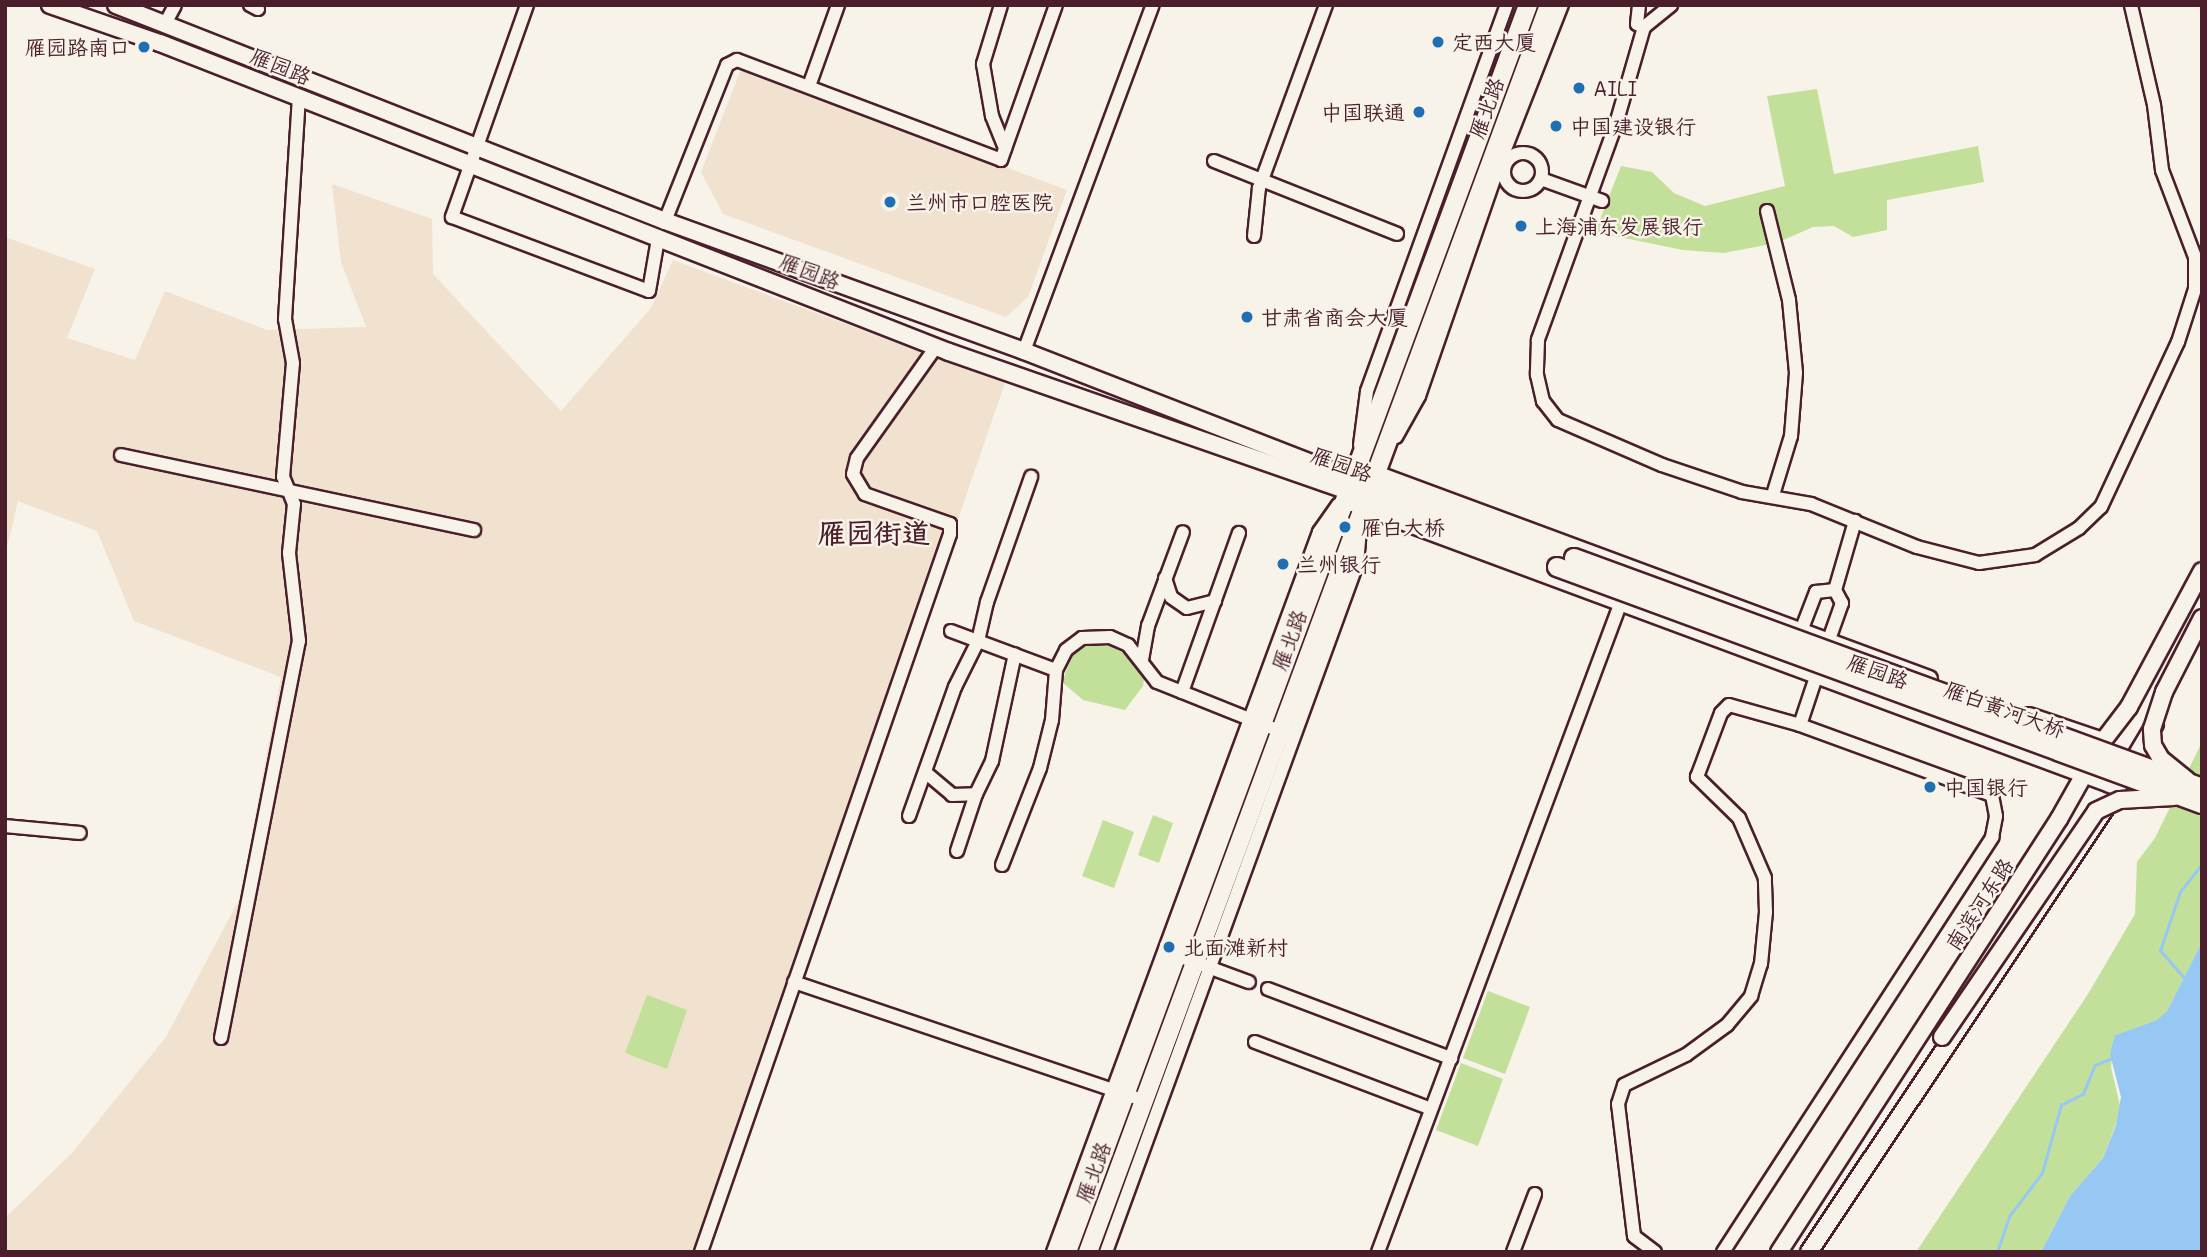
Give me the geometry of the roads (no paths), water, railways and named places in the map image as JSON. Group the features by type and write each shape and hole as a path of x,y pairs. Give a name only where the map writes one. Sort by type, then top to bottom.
{"main road":[{"name":"雁园路","path":"50,5 299,98 658,239 799,290 936,347 1350,484 1557,567"},
{"name":"雁园路","path":"116,5 665,221 1024,351 1350,484"},
{"name":"雁北路","path":"1067,1252 1118,1093 1169,953 1255,721 1350,484 1528,5"},
{"name":"雁北路","path":"1088,1252 1143,1100 1201,964 1287,734 1369,491 1499,162 1549,5"},
{"path":"658,239 665,221"},
{"name":"雁园路","path":"1369,491 1574,558"},
{"name":"雁园路","path":"1369,491 1621,602 2086,772 2118,787"},
{"name":"雁园路","path":"1369,491 1801,631 2103,741"},
{"name":"雁白黄河大桥","path":"1574,558 2197,795"},
{"name":"雁白黄河大桥","path":"1557,567 2197,795"},
{"name":"南滨河东路","path":"1779,1252 2086,772 2103,741 2129,707 2202,571"},
{"path":"2197,795 2161,759 2153,745 2152,729 2164,692 2202,618"},
{"path":"1809,1252 2118,787 2202,635"},
{"path":"1809,1252 1823,1219 2095,811 2146,796 2197,795"}],"street":[{"path":"165,24 175,5"},
{"path":"527,5 452,217 649,291 658,239"},
{"path":"809,86 838,5"},
{"path":"1001,5 983,64 992,116 1005,148"},
{"path":"665,221 727,65 737,60 1001,160 1056,5"},
{"path":"1024,351 1153,5"},
{"path":"1254,236 1262,180 1326,5"},
{"path":"1350,484 1367,391 1507,5"},
{"path":"1499,162 1515,154 1530,153 1541,164 1541,179 1531,190 1516,190 1505,180 1499,162 1562,5"},
{"path":"1639,5 1637,24 1644,27"},
{"path":"1671,5 1644,27 1595,198 1538,340 1537,375 1543,401 1558,420 1593,438 1742,492 1773,495 1855,521 1917,547 1979,563 2035,555 2079,528 2101,508 2178,342 2195,289 2196,243 2172,204 2162,170 2154,105 2131,5"},
{"path":"221,1038 299,641 289,552 294,504 283,477 293,363 285,319 299,98"},
{"path":"1474,151 1499,162"},
{"path":"1214,161 1397,234"},
{"path":"1541,179 1595,198"},
{"path":"1767,211 1789,300 1796,373 1791,436 1773,495"},
{"path":"701,1252 950,534 950,524 864,494 853,474 857,458 936,347"},
{"path":"121,455 474,530"},
{"path":"909,817 956,687 978,641 987,602 1031,478"},
{"path":"1800,725 1842,603 1835,590 1855,521"},
{"path":"1142,660 1165,578 1183,533"},
{"path":"1182,692 1239,533"},
{"path":"1165,578 1171,597 1187,608 1215,601"},
{"path":"1801,631 1816,592 1835,590"},
{"path":"1378,1252 1621,602"},
{"path":"951,631 1056,670"},
{"path":"1002,865 1040,768 1052,720 1056,670 1066,650 1091,635 1128,646 1142,660 1151,678 1287,734"},
{"path":"957,851 976,794 992,761 1015,654"},
{"path":"1655,1252 1634,1236 1618,1104 1624,1085 1686,1055 1727,1025 1751,996 1764,938 1765,878 1754,847 1739,818 1698,777 1721,713 1729,705 1800,725 1992,795 1996,816 1992,837 1723,1252"},
{"path":"925,772 952,795 976,794"},
{"path":"5,826 80,833"},
{"path":"1169,953 1249,982"},
{"path":"1106,1252 1201,964"},
{"path":"794,982 1143,1100"},
{"path":"1268,989 1451,1058"},
{"path":"1255,1042 1431,1109"},
{"path":"1053,1252 1118,1093"},
{"path":"1513,1252 1535,1194"}],"water":[{"path":"2202,942 2202,1252 2041,1252 2070,1196 2103,1158 2116,1125 2121,1097 2110,1054 2115,1035 2157,1020 2167,1011"}],"waterway":[{"path":"2183,977 2160,951 2180,892 2202,864"},
{"path":"1997,1252 2010,1215 2042,1173 2061,1105 2083,1094 2095,1065 2112,1058"}],"place":[{"name":"定西大厦","path":"1438,42"},
{"name":"雁园路南口","path":"144,47"},
{"name":"AILI","path":"1579,88"},
{"name":"中国联通","path":"1419,112"},
{"name":"中国建设银行","path":"1556,126"},
{"name":"兰州市口腔医院","path":"890,202"},
{"name":"上海浦东发展银行","path":"1521,226"},
{"name":"甘肃省商会大厦","path":"1247,317"},
{"name":"雁白大桥","path":"1345,527"},
{"name":"兰州银行","path":"1283,564"},
{"name":"中国银行","path":"1930,787"},
{"name":"北面滩新村","path":"1169,947"}],"district":[{"name":"雁园街道","path":"874,532"}]}
